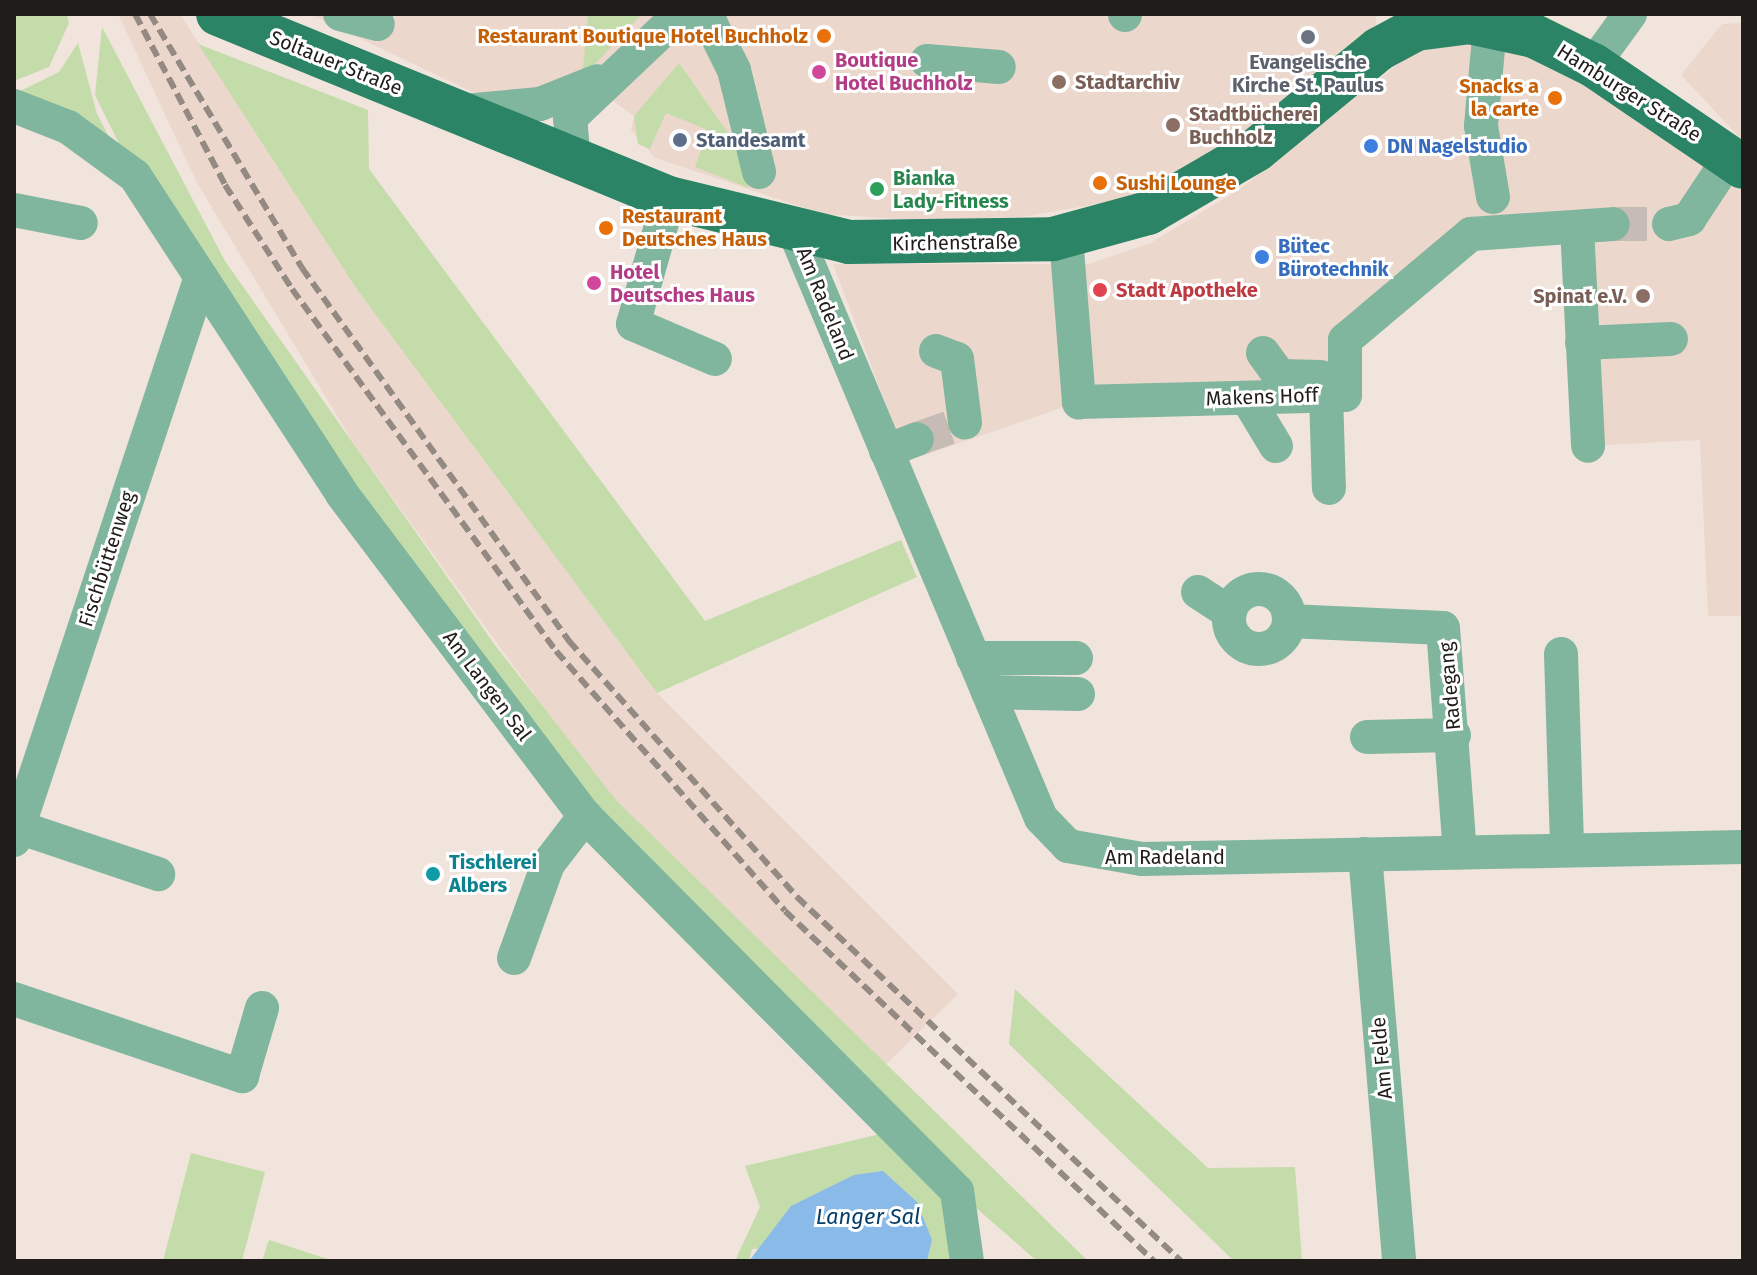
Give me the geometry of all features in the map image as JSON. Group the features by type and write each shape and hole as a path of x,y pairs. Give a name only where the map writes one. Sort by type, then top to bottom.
{"main road":[{"name":"Soltauer Straße","path":"218,14 454,110"},
{"name":"Kirchenstraße","path":"454,110 669,198 796,235 909,245 1066,237 1186,194 1412,22"},
{"name":"Hamburger Straße","path":"1412,22 1490,27 1534,36 1593,65 1737,162"}],"street":[{"path":"340,14 378,24"},
{"path":"574,161 621,71 680,14"},
{"path":"695,14 711,24 734,70 759,172"},
{"path":"1593,65 1630,14"},
{"path":"1490,27 1481,126 1493,197"},
{"path":"927,61 999,67"},
{"path":"454,110 540,104 621,71"},
{"name":"Am Langen Sal","path":"14,106 107,150 135,176 342,494 585,816 957,1191 967,1261"},
{"path":"1669,224 1689,219 1737,162"},
{"path":"669,198 633,324 661,342 715,359"},
{"path":"14,210 81,223"},
{"name":"Makens Hoff","path":"1066,237 1079,402 1247,398 1336,387 1345,340 1471,234 1613,224"},
{"path":"1577,227 1588,446"},
{"name":"Am Radeland","path":"796,235 1041,818 1080,852 1142,859 1743,847"},
{"name":"Fischbüttenweg","path":"16,834 201,277"},
{"path":"1582,343 1671,339"},
{"path":"936,351 957,359 965,422"},
{"path":"1263,353 1280,376 1336,387 1329,488"},
{"path":"1247,398 1276,446"},
{"path":"886,451 917,439"},
{"name":"Radegang","path":"1198,592 1230,613 1244,594 1267,591 1281,599 1289,621 1443,628 1454,735 1460,852"},
{"path":"1561,654 1567,850"},
{"path":"973,658 1076,658"},
{"path":"988,692 1078,694"},
{"path":"1367,737 1454,735"},
{"path":"514,958 548,864 585,816"},
{"path":"16,834 158,874"},
{"name":"Am Felde","path":"1365,854 1399,1261"},
{"path":"14,999 242,1076 262,1008"}],"shaded area":[{"path":"118,14 180,14 358,291 657,693 958,994 884,1066 616,800 540,703 354,444 197,183"},
{"path":"309,14 1375,14 1377,27 1224,152 1133,198 1021,217 915,220 823,214 655,158 631,130 634,116 582,79 508,96 472,92"},
{"path":"1743,23 1743,141 1681,75 1722,24"},
{"path":"1506,39 1679,139 1743,189 1743,616 1708,616 1700,440 1588,446 1576,227 1471,234 1345,340 1345,395 1079,402 907,461 833,264 1089,264 1150,243 1240,189 1422,45"}],"green space":[{"path":"14,14 67,14 69,23 49,67 14,81"},
{"path":"588,14 642,14 582,78"},
{"path":"102,27 225,261 495,645 616,800 1088,1261 1037,1261 958,1192 967,1261 927,1261 932,1240 752,1249 749,1261 735,1261 760,1207 745,1166 897,1130 585,816 135,176 95,95"},
{"path":"78,43 97,114 108,135 14,94 59,72"},
{"path":"198,44 368,110 369,169 705,621 901,540 917,577 657,693 358,291"},
{"path":"679,63 731,137 749,188 695,167 708,130 666,113 650,149 638,144 634,116"},
{"path":"1015,989 1208,1168 1295,1167 1302,1261 1234,1261 1009,1044"},
{"path":"191,1153 265,1172 242,1261 163,1261"},
{"path":"269,1240 334,1261 262,1261"}],"water":[{"name":"Langer Sal","path":"883,1171 917,1202 932,1240 927,1261 749,1261 791,1206 854,1175"}],"tunnel":[{"path":"1613,224 1669,224"},
{"path":"917,439 965,422"}],"railway":[{"path":"135,14 225,185 292,289 556,651 785,911 1154,1261"},
{"path":"150,14 302,268 569,641 797,897 1181,1261"}],"place":[{"name":"Restaurant Boutique Hotel Buchholz","path":"824,36"},
{"name":"Evangelische Kirche St. Paulus","path":"1308,37"},
{"name":"Boutique Hotel Buchholz","path":"819,72"},
{"name":"Stadtarchiv","path":"1059,82"},
{"name":"Snacks a la carte","path":"1555,98"},
{"name":"Stadtbücherei Buchholz","path":"1173,125"},
{"name":"Standesamt","path":"680,140"},
{"name":"DN Nagelstudio","path":"1371,146"},
{"name":"Sushi Lounge","path":"1100,183"},
{"name":"Bianka Lady-Fitness","path":"877,189"},
{"name":"Restaurant Deutsches Haus","path":"606,228"},
{"name":"Bütec Bürotechnik","path":"1262,257"},
{"name":"Hotel Deutsches Haus","path":"594,283"},
{"name":"Stadt Apotheke","path":"1100,290"},
{"name":"Spinat e.V.","path":"1643,296"},
{"name":"Tischlerei Albers","path":"433,874"}]}
